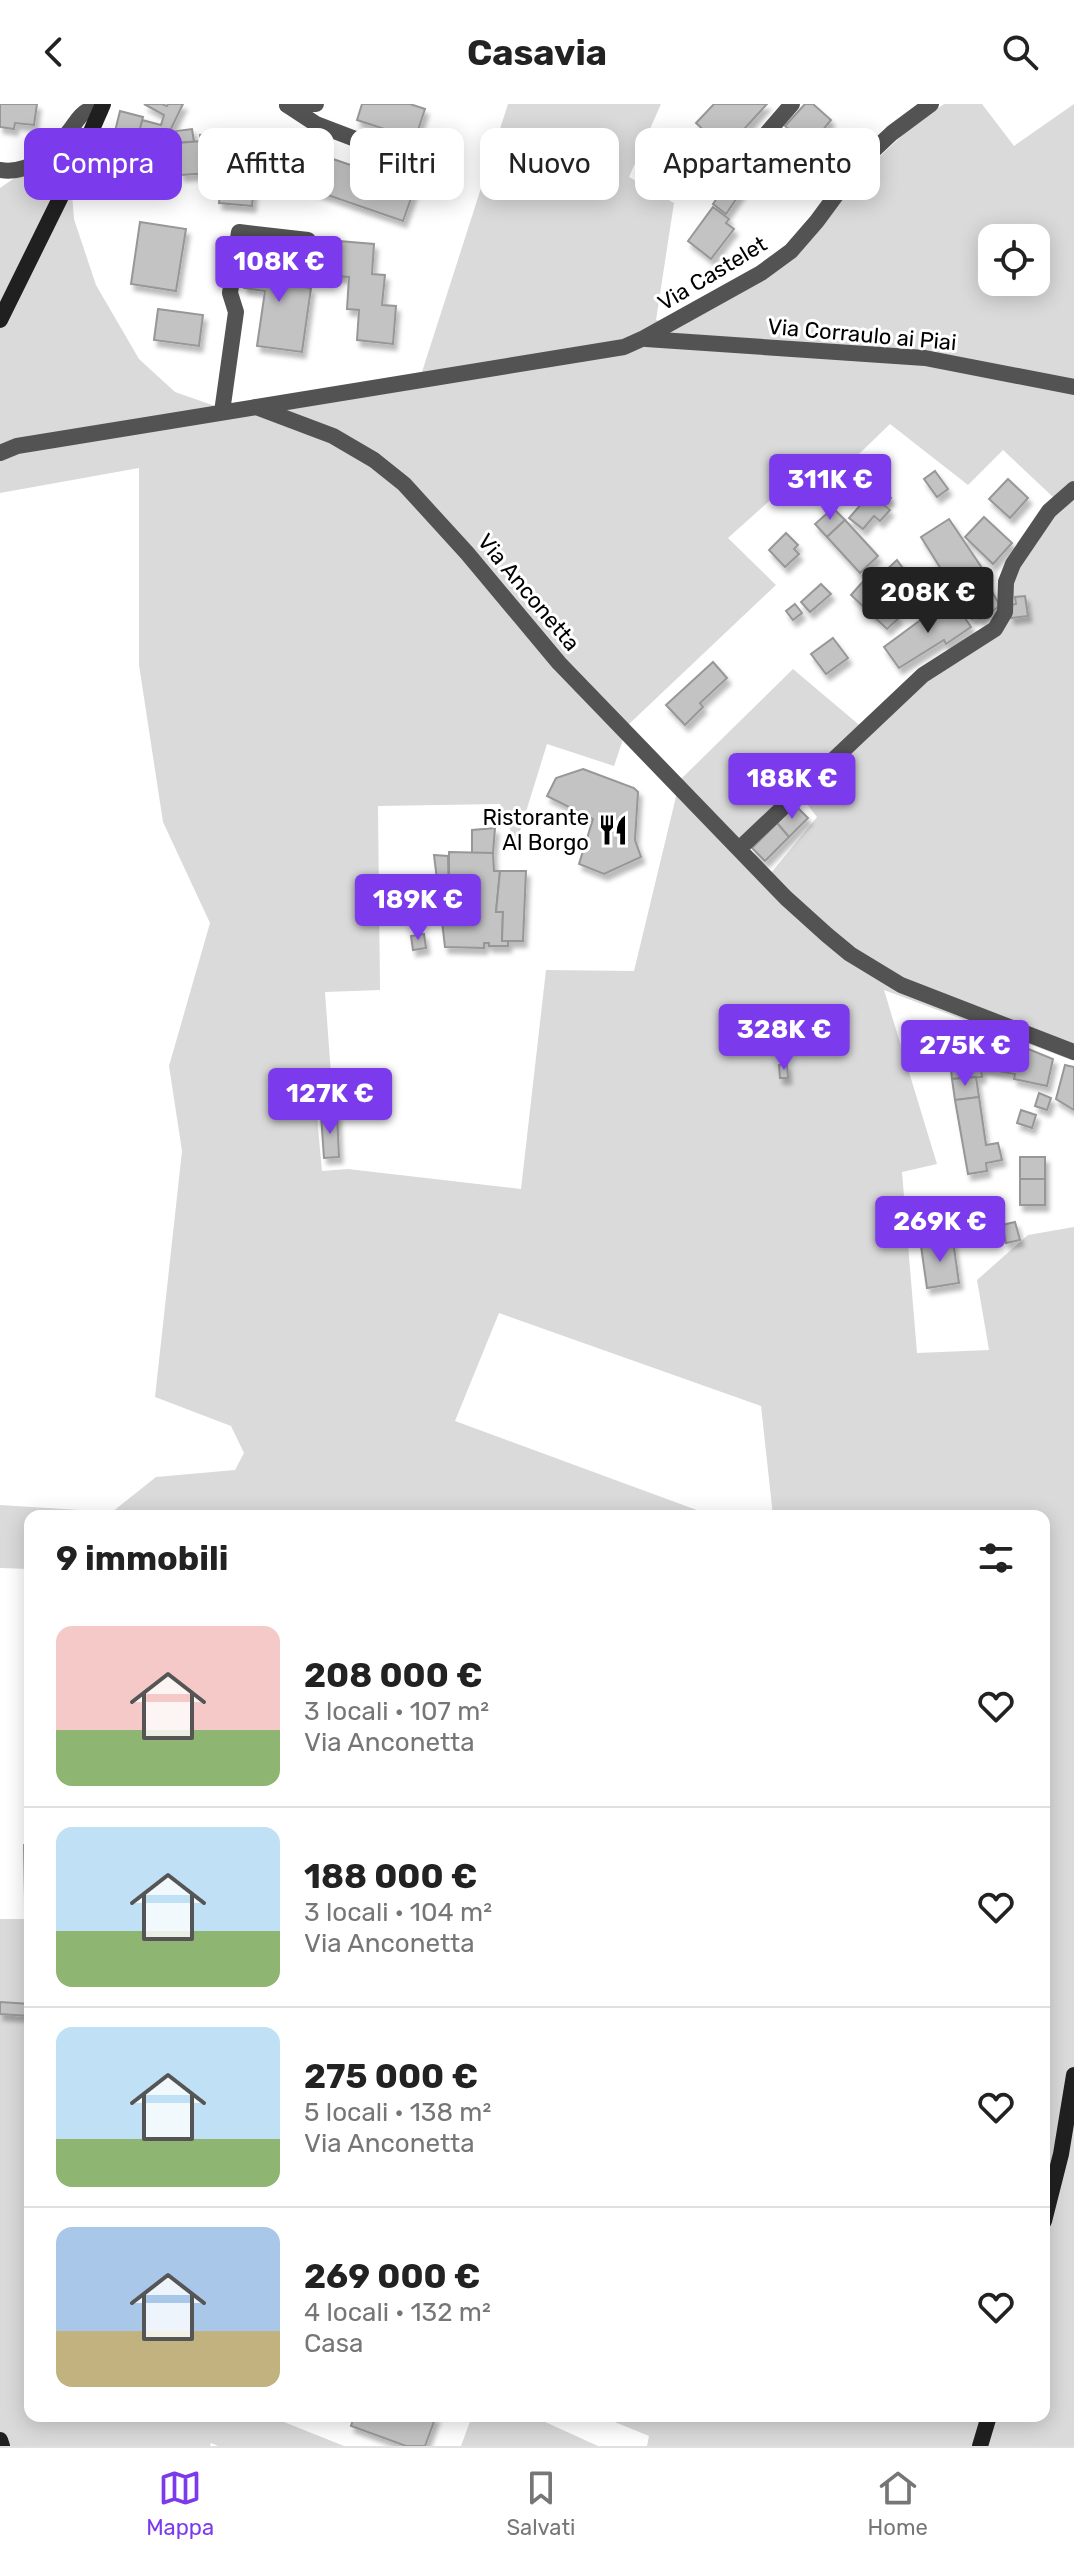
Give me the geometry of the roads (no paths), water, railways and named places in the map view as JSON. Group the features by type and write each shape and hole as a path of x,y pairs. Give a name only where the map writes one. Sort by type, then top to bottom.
{"street":[{"path":"286,104 316,104"},
{"path":"286,104 316,124 350,137"},
{"path":"771,128 792,104"},
{"name":"Via Castelet","path":"644,338 761,273 791,251 859,164 892,133 931,104"},
{"path":"0,170 11,172 36,164 58,145 82,115 101,108"},
{"path":"0,320 101,108"},
{"path":"222,412 236,312 230,293 239,232 308,240"},
{"name":"Via Corraulo ai Piai","path":"644,338 925,358 1074,387"},
{"name":"Via Anconetta","path":"0,453 17,446 624,347 644,338"},
{"name":"Via Anconetta","path":"256,407 333,436 374,460 404,484 467,553 559,663 802,914 850,954 932,999 1074,1052"},
{"path":"0,437 17,446"},
{"path":"740,848 923,675 995,629 1005,612 1006,582 1013,564 1049,511 1074,489"},
{"path":"1050,2197 1061,2154 1074,2075"},
{"path":"980,2446 987,2422"},
{"path":"0,2440 2,2446"}],"place":[{"name":"Ristorante Al Borgo","path":"613,830"}]}
